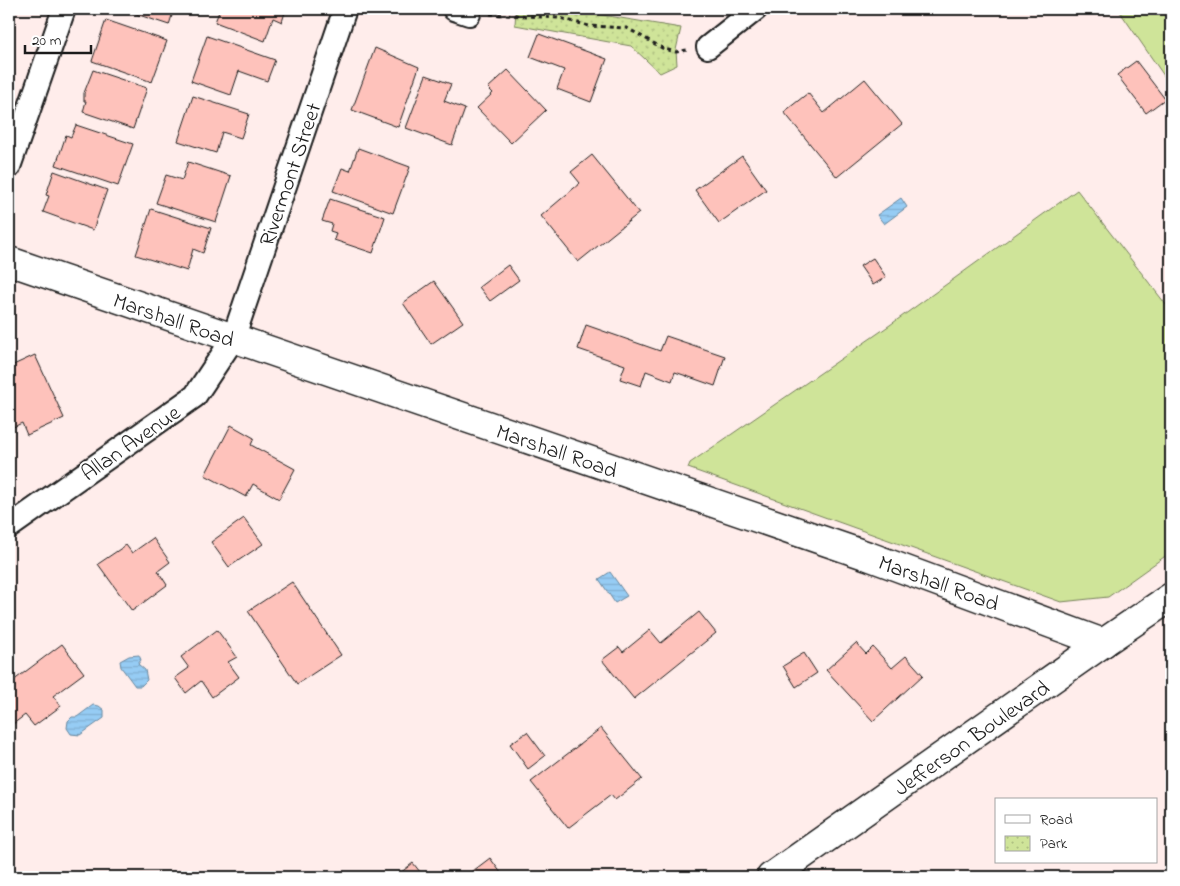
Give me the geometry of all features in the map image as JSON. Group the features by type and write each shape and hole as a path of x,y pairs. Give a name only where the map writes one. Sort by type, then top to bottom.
{"street":[{"path":"9,167 64,9"},
{"name":"Rivermont Street","path":"233,339 345,9"},
{"path":"708,47 756,9"},
{"name":"Marshall Road","path":"9,261 868,556 1094,650"},
{"name":"Allan Avenue","path":"9,527 195,396 233,339"},
{"name":"Jefferson Boulevard","path":"771,877 1171,597"}],"path":[{"path":"461,11 560,18 589,26 627,28 637,32 654,45 676,52 708,47"}],"green space":[{"path":"516,9 566,9 681,28 676,50 677,65 660,73 631,46 515,25"},
{"path":"1118,9 1171,9 1171,86"},
{"path":"1077,190 1171,311 1171,552 1108,597 1061,602 688,468 690,463 890,325"}],"water":[{"path":"901,198 907,207 884,224 877,215"},
{"path":"610,572 627,596 615,603 599,579"},
{"path":"139,655 141,660 138,664 145,670 147,680 141,686 135,686 121,667 120,661 129,656"},
{"path":"93,705 99,706 104,710 104,718 80,735 71,734 67,728 68,721"}],"building":[{"path":"121,9 174,9 169,25"},
{"path":"220,9 286,9 282,22 273,18 265,41 215,22"},
{"path":"106,20 167,41 152,82 92,61"},
{"path":"539,34 607,59 591,102 557,89 564,70 530,57"},
{"path":"207,36 275,60 267,81 239,71 231,95 191,81"},
{"path":"375,48 419,67 398,127 352,110"},
{"path":"1136,61 1165,99 1146,113 1117,75"},
{"path":"93,70 147,88 133,129 83,112 86,101 84,101 84,93"},
{"path":"508,70 546,110 511,143 477,108 493,93 488,88"},
{"path":"426,75 451,84 444,101 465,109 452,145 406,128"},
{"path":"865,79 902,124 837,177 784,112 808,93 824,113"},
{"path":"193,96 249,114 241,138 222,132 216,153 178,141"},
{"path":"76,125 133,144 118,186 56,165 66,135 71,137"},
{"path":"358,148 410,167 393,213 333,191 342,168 350,171"},
{"path":"592,155 639,213 578,262 541,216 580,183 571,172"},
{"path":"742,156 766,190 719,223 695,190"},
{"path":"188,162 231,176 216,222 156,203 166,175 182,180"},
{"path":"54,171 107,190 93,230 43,212 49,196 46,195"},
{"path":"330,199 385,217 373,253 334,240 336,233 330,231 332,224 322,221"},
{"path":"151,209 211,228 203,253 193,249 187,271 136,255"},
{"path":"873,258 886,277 873,285 860,266"},
{"path":"508,265 519,280 490,301 479,287"},
{"path":"434,281 463,322 431,344 403,303"},
{"path":"586,325 660,351 666,336 725,356 715,386 675,372 672,381 646,371 641,386 620,379 625,365 578,349"},
{"path":"35,355 64,418 27,435 22,423 9,429 9,367"},
{"path":"231,425 254,438 251,445 295,469 279,499 253,484 246,497 205,475"},
{"path":"244,518 263,544 229,567 211,542"},
{"path":"153,538 170,562 158,571 167,585 132,611 98,564 126,545 132,553"},
{"path":"292,582 341,655 297,684 248,611"},
{"path":"699,612 716,633 634,699 602,660 619,647 623,652 650,630 661,643"},
{"path":"217,630 237,657 228,662 239,677 212,697 201,681 186,693 175,678 189,668 181,657"},
{"path":"856,643 866,654 873,647 892,668 906,656 923,675 873,721 826,670"},
{"path":"62,644 84,673 53,696 61,706 34,726 25,715 9,727 9,675 13,681"},
{"path":"804,653 817,673 796,687 783,666"},
{"path":"601,728 642,779 615,800 611,795 568,828 531,782"},
{"path":"527,732 545,756 528,769 510,744"},
{"path":"490,858 504,877 465,877"},
{"path":"413,863 424,877 395,877"}]}
